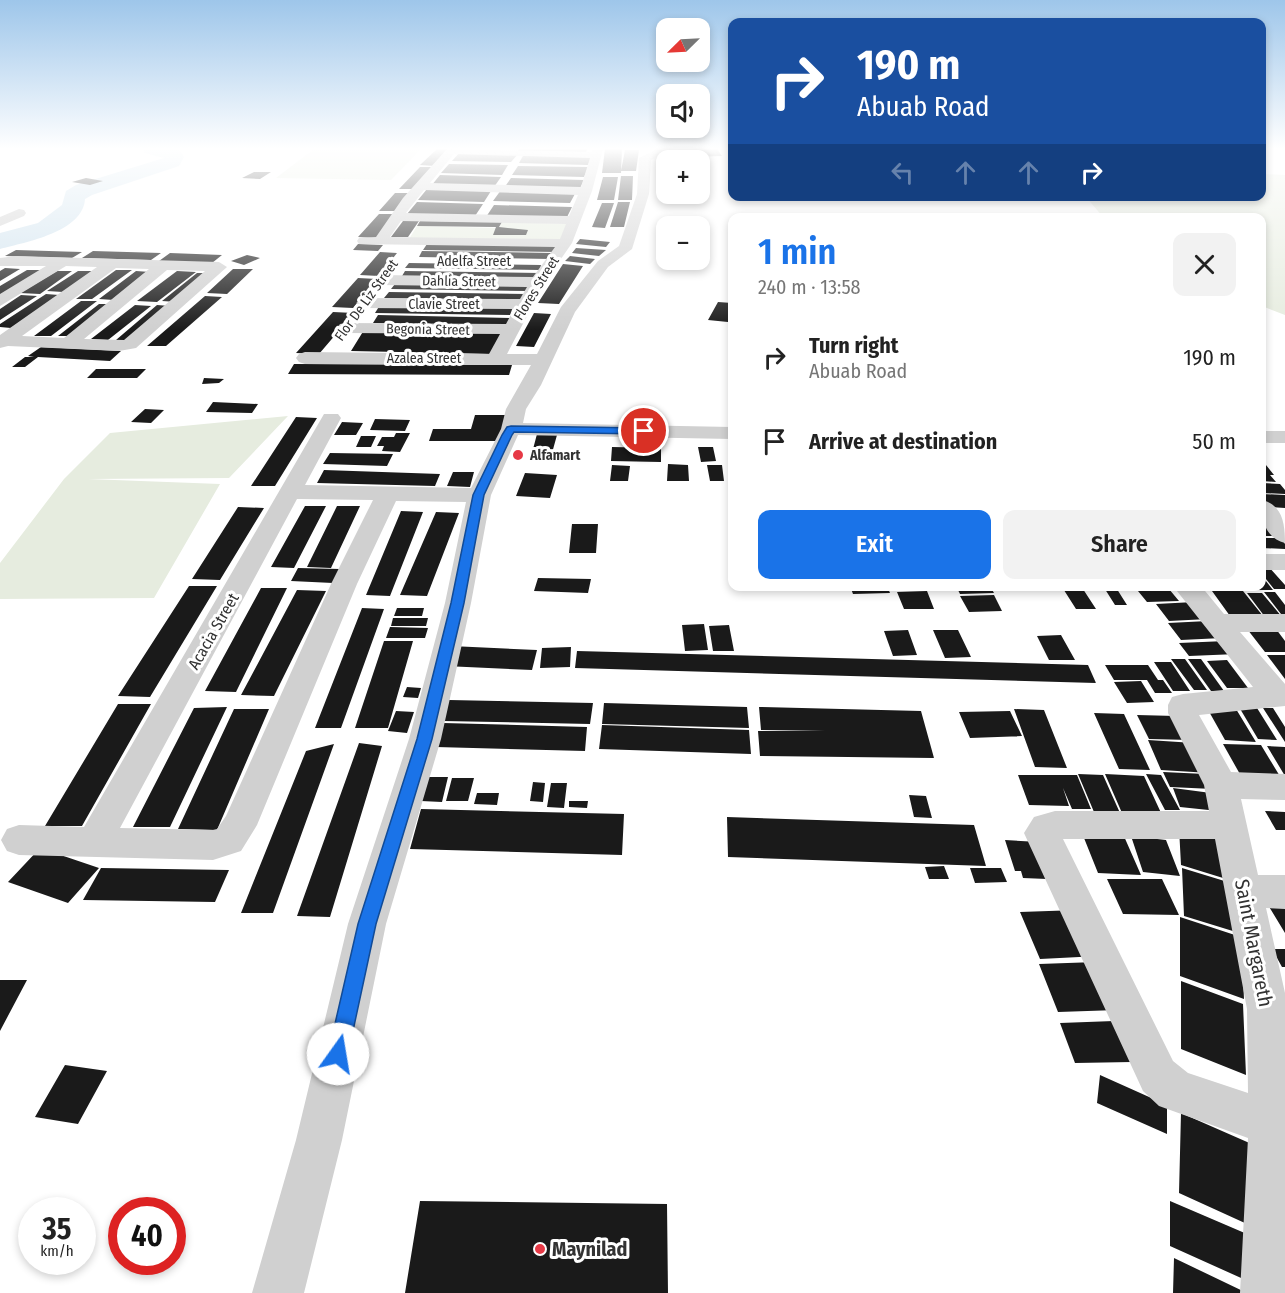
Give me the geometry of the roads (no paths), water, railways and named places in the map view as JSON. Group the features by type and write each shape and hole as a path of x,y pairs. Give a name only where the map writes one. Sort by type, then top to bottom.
{"street":[{"path":"380,241 396,217 405,209"},
{"name":"Flores Street","path":"496,358 537,282 565,243 577,209"},
{"path":"278,1293 318,1140 367,924 425,739 458,603 478,495 511,429 516,409 531,385 567,311 603,264 625,249 639,209"},
{"path":"0,211 19,212 0,222"},
{"path":"396,217 574,220"},
{"path":"362,241 565,243"},
{"name":"Flor De Liz Street","path":"325,358 396,261 405,241"},
{"path":"0,262 16,260 219,267 130,344 119,346 2,341"},
{"name":"Adelfa Street","path":"528,261 552,262"},
{"path":"0,301 62,262"},
{"path":"2,341 113,263"},
{"path":"68,343 165,264"},
{"name":"Dahlia Street","path":"381,280 537,282"},
{"name":"Clavie Street","path":"364,303 524,304"},
{"name":"Begonia Street","path":"346,328 510,329"},
{"name":"Azalea Street","path":"305,358 543,360"},
{"name":"Acacia Street","path":"94,842 331,418"},
{"path":"511,429 728,433"},
{"path":"1266,436 1285,437"},
{"path":"290,492 478,495"},
{"path":"19,840 213,846 229,840 240,825 339,595 388,493"},
{"path":"1266,514 1285,536"},
{"path":"1266,562 1285,562"},
{"path":"1190,591 1281,695"},
{"path":"1216,623 1285,623"},
{"name":"Saint Margareth","path":"1266,1293 1275,1147 1276,1009 1244,891 1221,785 1183,713 1183,705 1281,695"},
{"path":"1221,785 1285,787"},
{"path":"1229,825 1055,825 1046,827 1042,833 1158,1076 1175,1090 1275,1147"},
{"path":"1244,891 1285,891"}],"waterway":[{"path":"0,241 47,228 71,209"}],"place":[{"name":"Alfamart","path":"518,455"},
{"name":"Maynilad","path":"540,1249"}]}
